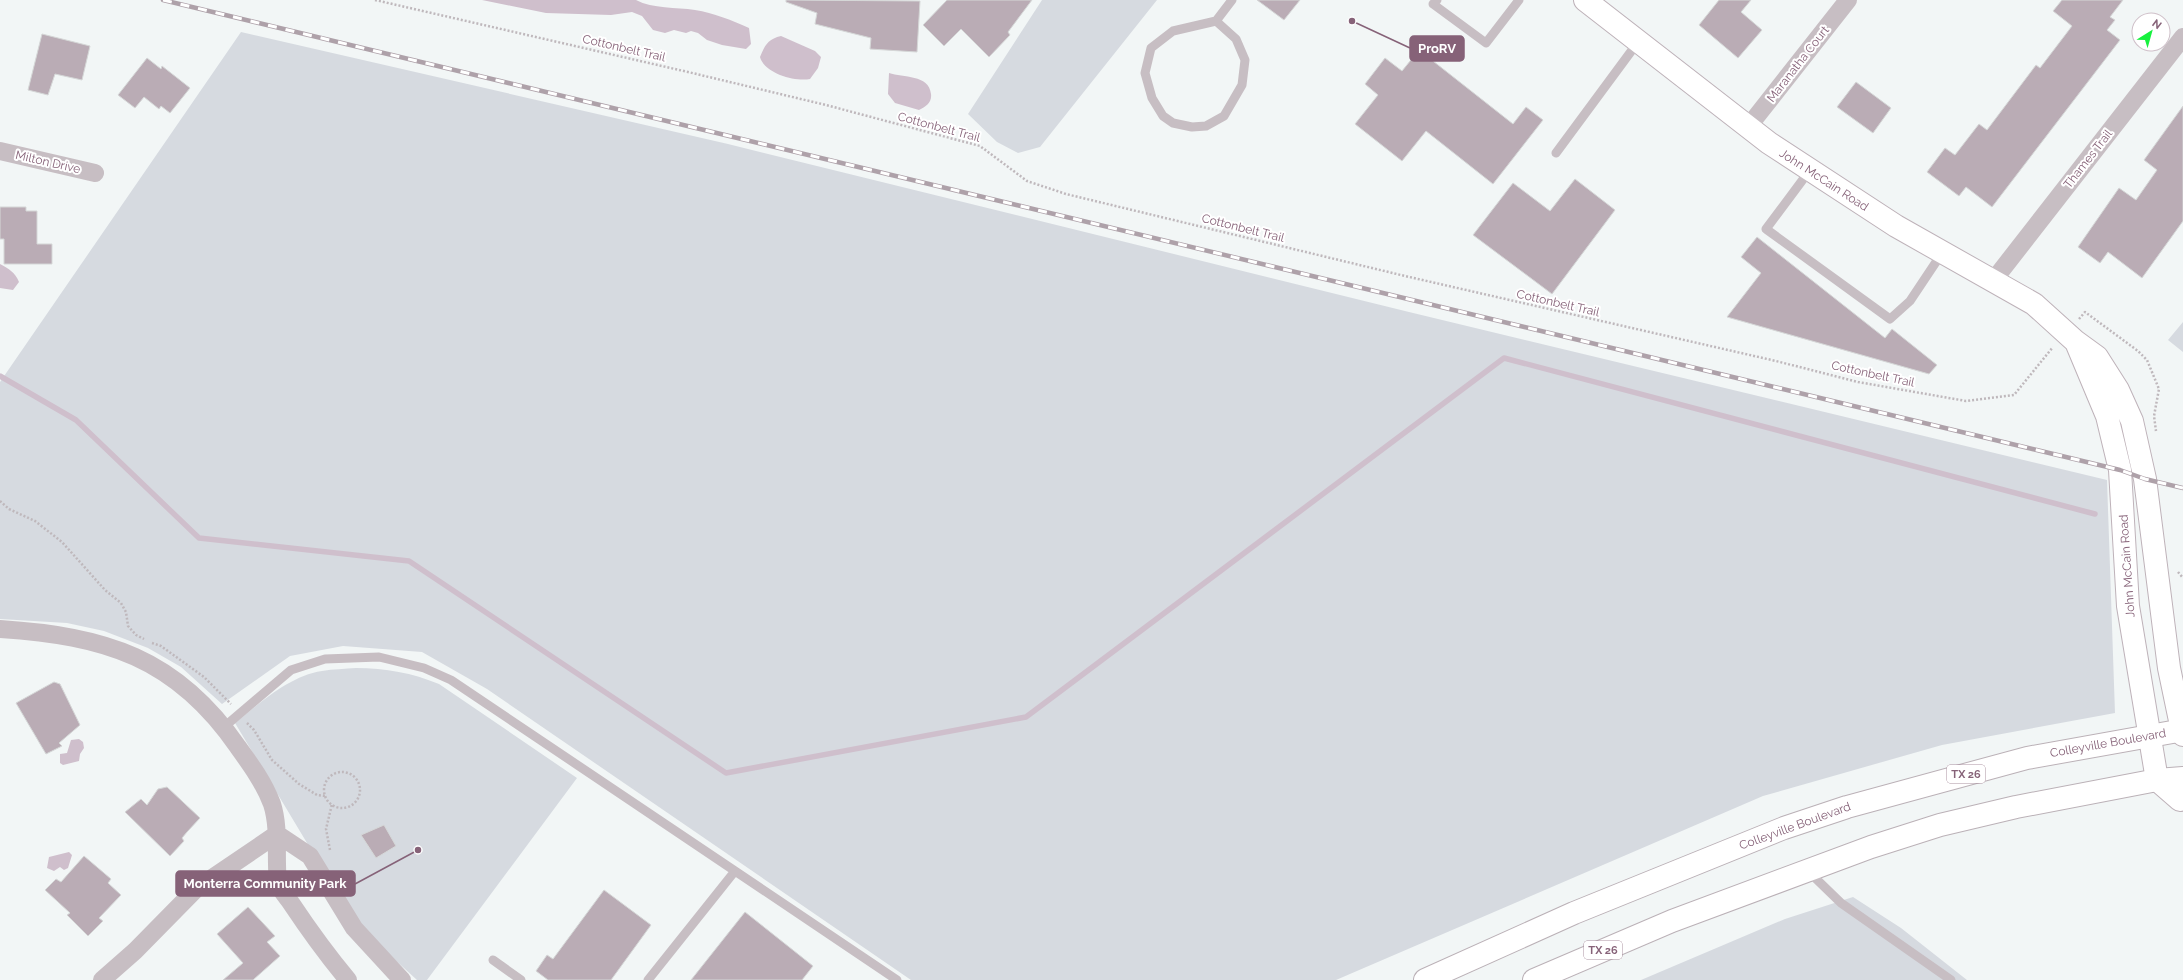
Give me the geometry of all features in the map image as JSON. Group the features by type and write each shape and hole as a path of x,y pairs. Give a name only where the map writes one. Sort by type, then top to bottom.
{"main road":[{"name":"John McCain Road","path":"1584,0 1748,127 1810,170 1896,226 2034,304 2071,337 2097,357 2118,390 2132,421 2145,479 2169,668 2183,732"},
{"name":"John McCain Road","path":"2071,337 2105,410 2120,470 2128,606 2158,780"},
{"name":"Colleyville Boulevard","path":"1425,980 1574,913 1784,828 1840,809 2026,758 2151,734 2183,732"},
{"name":"TX 26","path":"1534,980 1672,921 1871,847 1940,825 2016,807 2158,780 2183,778"},
{"path":"2158,780 2182,799"}],"street":[{"name":"Maranatha Court","path":"1748,127 1848,0"},
{"name":"Thames Trail","path":"1994,281 2183,37"},
{"name":"Milton Drive","path":"0,151 95,173"},
{"path":"0,629 87,640 115,647 143,660 186,688 224,727 260,779 272,805 277,834 278,884 321,948 348,980"},
{"path":"102,980 135,951 196,889 277,834"},
{"path":"277,834 310,856 354,928 402,980"}],"lane":[{"path":"1216,21 1236,39 1245,60 1242,85 1224,116 1206,126 1192,127 1173,123 1163,116 1152,98 1144,73 1151,48 1173,31 1216,21 1232,0"},
{"path":"1436,0 1433,4 1486,43 1519,0"},
{"path":"1556,153 1638,42"},
{"path":"1810,170 1766,229 1890,319 1910,301 1942,253"},
{"path":"224,727 291,670 325,659 379,657 424,668 451,680 897,980"},
{"path":"1807,870 1841,903 1951,980"},
{"path":"648,980 735,871"},
{"path":"493,960 521,980"}],"path":[{"name":"Cottonbelt Trail","path":"375,0 695,74 980,146 1027,181 1066,194 1474,292 1776,361 1858,382 1966,402 2014,395 2071,337 2085,312"},
{"path":"0,501 9,509 35,521 62,542 105,590 121,603 126,612 128,626 136,635 161,646 204,677 228,700 254,730 272,760 299,784 317,795 326,796"},
{"path":"336,772 345,772 357,778 360,789 356,803 348,808 340,808 332,804 326,796 324,786 330,776 336,772"},
{"path":"330,852 327,846 326,829 332,804"}],"shaded area":[{"path":"482,0 636,0 650,5 702,11 716,15 749,28 751,44 746,49 722,45 707,40 698,33 691,31 686,33 674,30 665,33 653,30 642,16 632,12 611,15 546,13"},
{"path":"1042,0 1157,0 1040,147 1018,153 997,142 968,114"},
{"path":"241,32 728,144 1409,312 2107,480 2115,713 1942,745 1763,796 1336,980 911,980 487,689 422,652 343,646 290,656 222,704 181,667 148,648 104,631 67,623 0,619 0,382"},
{"path":"781,36 815,51 821,57 818,68 810,79 804,80 789,78 767,68 763,63 760,57 765,46 773,39"},
{"path":"889,73 914,78 926,83 931,94 931,100 926,106 919,110 895,103 888,94"},
{"path":"0,264 11,271 19,282 13,290 0,288"},
{"path":"2183,322 2183,352 2168,340"},
{"path":"356,668 399,672 439,684 577,778 427,980 417,980 355,923 235,723 276,691 298,678 322,671"},
{"path":"79,739 83,742 84,748 80,754 79,761 63,765 60,763 60,754 67,753 71,740"},
{"path":"69,852 72,855 68,868 64,870 60,867 54,871 47,868 49,857"},
{"path":"1853,897 1901,928 1967,980 1641,980 1785,919"}],"building":[{"path":"786,0 920,1 917,52 870,49 871,38 815,24 817,13 786,2"},
{"path":"947,0 1032,0 1008,32 1010,35 989,57 961,29 944,46 923,25"},
{"path":"1257,0 1300,0 1284,20"},
{"path":"1719,0 1751,0 1741,12 1762,30 1738,58 1699,25"},
{"path":"2062,0 2123,0 2110,17 2115,20 2107,30 2120,40 1992,207 1966,187 1959,196 1927,172 1945,148 1955,155 1979,124 1987,130 2036,65 2040,68 2072,26 2053,11"},
{"path":"42,34 90,46 82,80 55,74 48,95 28,90"},
{"path":"1419,50 1513,124 1526,107 1543,120 1493,184 1426,131 1402,161 1355,124 1378,95 1365,84 1385,58 1402,71"},
{"path":"147,58 161,69 162,66 190,88 170,113 161,106 159,109 144,97 135,108 118,95"},
{"path":"1856,82 1891,108 1873,133 1837,107"},
{"path":"2183,106 2183,221 2142,278 2108,252 2100,263 2078,247 2119,188 2136,200 2157,170 2144,160"},
{"path":"1575,179 1615,210 1552,294 1473,235 1513,183 1550,211"},
{"path":"0,207 26,207 26,211 37,211 37,244 52,244 52,264 4,264 4,239 0,239"},
{"path":"1757,237 1885,338 1892,329 1937,365 1929,374 1727,317 1761,273 1741,257"},
{"path":"54,682 60,684 80,725 59,743 62,746 46,754 16,703"},
{"path":"167,787 200,818 182,838 184,841 170,856 125,812 141,799 147,805 158,789"},
{"path":"384,825 396,846 376,858 361,835"},
{"path":"84,856 111,879 108,883 121,895 99,918 103,921 88,936 67,915 70,913 45,890 56,879 61,882"},
{"path":"604,890 651,925 611,980 548,980 536,971 547,955 553,959"},
{"path":"248,907 275,936 267,942 280,956 253,980 223,980 243,963 217,934"},
{"path":"745,912 813,966 802,980 691,980"}],"waterway":[{"path":"0,376 76,420 199,538 409,561 726,773 1026,717 1504,358 2095,514"}],"railway":[{"path":"163,0 2120,470 2145,479 2183,488"}],"place":[{"name":"ProRV","path":"1352,21"},
{"name":"Monterra Community Park","path":"418,850"}]}
